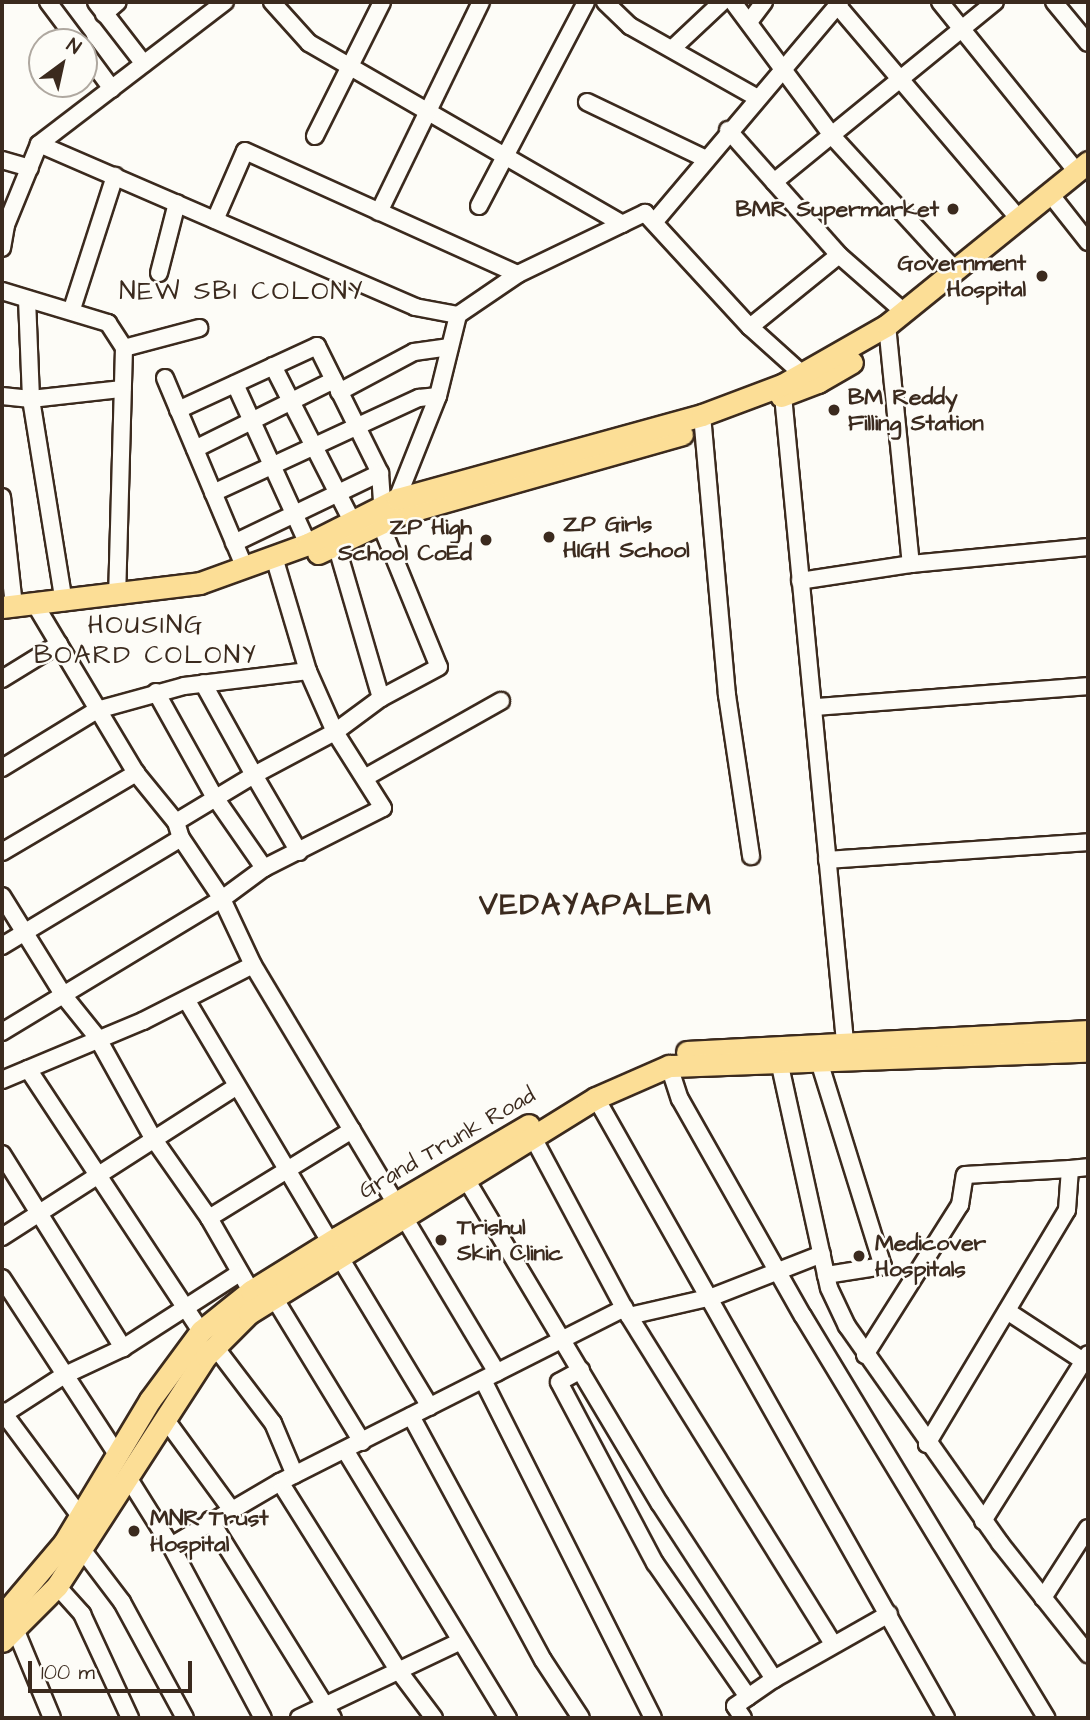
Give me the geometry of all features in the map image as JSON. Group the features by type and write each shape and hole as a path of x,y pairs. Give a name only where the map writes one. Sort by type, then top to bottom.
{"main road":[{"path":"6,611 39,611 194,593 276,564 334,537 383,509 456,498 648,446 703,420 783,390 818,382 1054,199 1084,171"},
{"path":"783,390 801,373 893,325 955,270 1019,219 1054,199"},
{"path":"39,611 64,602 200,583 245,568 276,564 308,544 334,537 351,519 703,420"},
{"name":"Grand Trunk Road","path":"401,1209 530,1132 608,1080 665,1055 845,1042 1088,1032"},
{"path":"6,1619 80,1516 150,1400 201,1331 251,1291 335,1249 401,1209 466,1179 530,1132 596,1098 669,1066 1088,1051"},
{"path":"6,1619 57,1586 216,1348 273,1296 335,1249"}],"street":[{"path":"48,2 68,28"},
{"path":"118,2 100,8 144,64"},
{"path":"2,248 39,144 225,2"},
{"path":"272,2 309,43 425,114 622,224"},
{"path":"315,136 382,2"},
{"path":"479,206 502,157 586,2"},
{"path":"606,2 630,26 758,98"},
{"path":"673,48 722,2"},
{"path":"733,2 834,138 955,270"},
{"path":"749,22 764,2"},
{"path":"940,2 1084,171"},
{"path":"774,182 834,138 898,81 995,2"},
{"path":"1054,2 1088,43"},
{"path":"656,220 728,131 784,71 839,3 898,81 1019,219"},
{"path":"379,212 476,4"},
{"path":"98,70 112,89"},
{"path":"587,102 706,159"},
{"path":"728,131 839,255 893,325 911,564"},
{"path":"39,144 415,307 458,315"},
{"path":"215,220 245,151 518,274"},
{"path":"2,160 30,168"},
{"path":"72,309 115,176"},
{"path":"1054,199 1088,242"},
{"path":"159,273 177,203"},
{"path":"383,509 438,396 458,315 518,274 645,213 656,220 750,327 801,373"},
{"path":"750,327 839,255"},
{"path":"2,290 27,299 72,309 108,323 124,348 117,593"},
{"path":"27,299 31,399 64,602"},
{"path":"124,348 199,328"},
{"path":"176,822 214,796 335,732 382,698 439,667 383,509 380,473 317,346 178,410"},
{"path":"195,449 291,401 337,386 414,352 450,347"},
{"path":"273,366 351,519"},
{"path":"165,378 245,568"},
{"path":"234,384 308,544"},
{"path":"2,396 31,399 122,389"},
{"path":"783,390 800,581 816,707 827,860 845,1042"},
{"path":"213,493 419,398 438,396"},
{"path":"703,420 727,695 751,856"},
{"path":"234,543 380,473"},
{"path":"2,497 6,611"},
{"path":"334,537 382,698"},
{"path":"800,581 911,564 1088,547"},
{"path":"2,1032 222,899 264,868 383,808 335,732 308,671 276,564"},
{"path":"39,611 136,773 176,822 181,838 222,899 253,965 401,1209 490,1376 653,1718"},
{"path":"2,679 59,644"},
{"path":"2,768 97,710 156,692 203,683 308,671"},
{"path":"203,683 299,852"},
{"path":"816,707 1088,686"},
{"path":"156,692 214,796 264,868"},
{"path":"366,778 501,701"},
{"path":"2,852 136,773"},
{"path":"2,946 181,838"},
{"path":"827,860 1088,842"},
{"path":"2,896 64,996 97,1037 153,1138 209,1218 238,1274 251,1291"},
{"path":"2,1080 97,1037 187,1001 253,965"},
{"path":"187,1001 236,1087 430,1407"},
{"path":"779,1060 826,1275 865,1355 983,1521 1088,1654"},
{"path":"819,1061 883,1266 826,1275"},
{"path":"669,1066 680,1099 1040,1716"},
{"path":"28,1069 201,1331"},
{"path":"2,1237 236,1087"},
{"path":"596,1098 712,1297 946,1718"},
{"path":"209,1218 352,1130"},
{"path":"530,1132 626,1312 833,1644"},
{"path":"2,1154 123,1348"},
{"path":"865,1355 960,1205 965,1175 1088,1167"},
{"path":"927,1444 1067,1210 1070,1168"},
{"path":"466,1179 660,1504 774,1679"},
{"path":"171,1546 210,1520 287,1478 562,1339 626,1312 712,1297 779,1270 789,1271 822,1254"},
{"path":"80,1516 3,1412 63,1376 123,1348 182,1306 238,1274"},
{"path":"2,1278 63,1376 118,1456"},
{"path":"273,1296 362,1442"},
{"path":"983,1521 1087,1360 1007,1311"},
{"path":"216,1348 272,1423 287,1478 398,1670 434,1718"},
{"path":"581,1370 559,1382 655,1563 748,1697"},
{"path":"411,1416 543,1660 581,1718"},
{"path":"166,1420 231,1508"},
{"path":"345,1450 459,1642 509,1718"},
{"path":"129,1479 171,1546 263,1718"},
{"path":"210,1520 329,1711"},
{"path":"1044,1598 1088,1528"},
{"path":"81,1548 122,1602 186,1718"},
{"path":"57,1586 82,1615 130,1718"},
{"path":"743,1718 735,1706 774,1679 889,1614"},
{"path":"6,1619 52,1718"},
{"path":"299,1718 329,1711 398,1670 459,1642"}],"place":[{"name":"BMR Supermarket","path":"953,209"},
{"name":"Government Hospital","path":"1042,276"},
{"name":"BM Reddy Filling Station","path":"834,410"},
{"name":"ZP Girls HIGH School","path":"549,537"},
{"name":"ZP High School CoEd","path":"486,540"},
{"name":"Trishul Skin Clinic","path":"441,1240"},
{"name":"Medicover Hospitals","path":"859,1256"},
{"name":"MNR Trust Hospital","path":"134,1531"}],"district":[{"name":"NEW SBI COLONY","path":"242,292"},
{"name":"HOUSING BOARD COLONY","path":"146,641"},
{"name":"VEDAYAPALEM","path":"596,905"}]}
